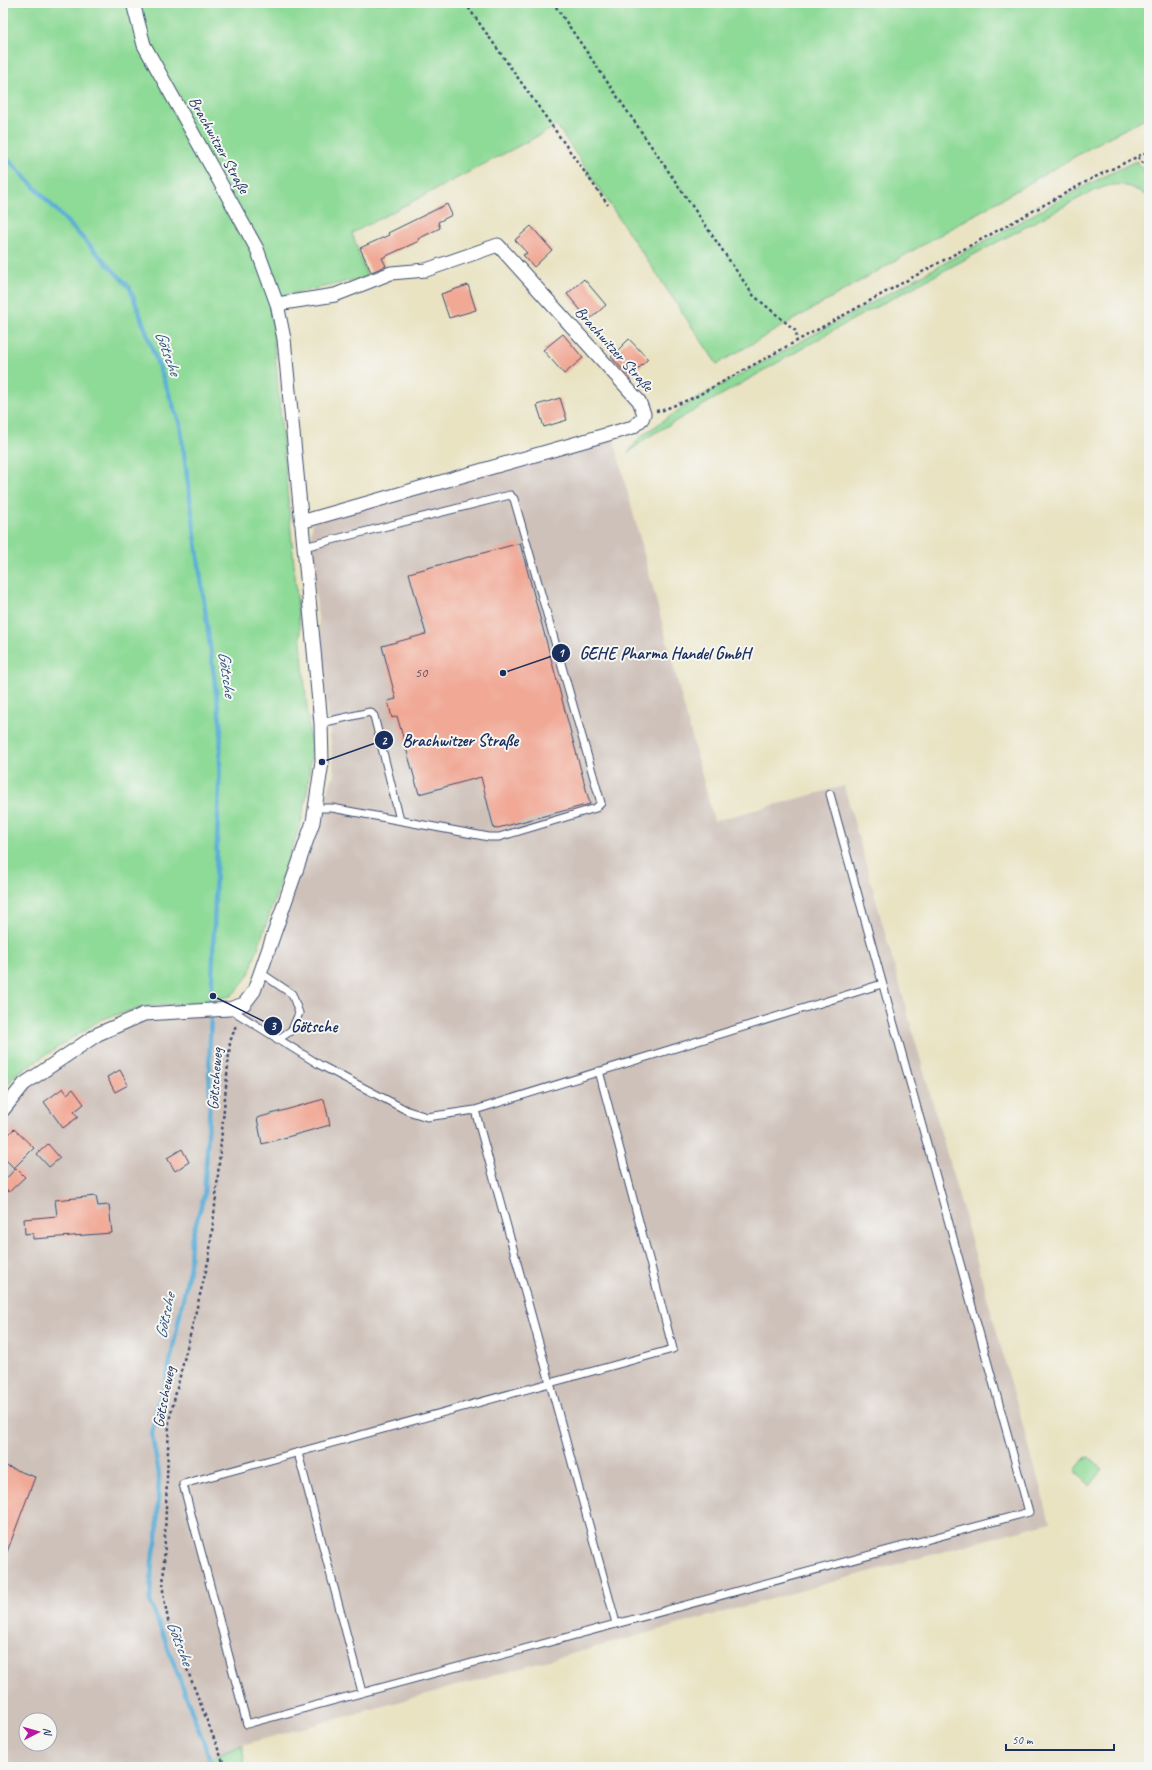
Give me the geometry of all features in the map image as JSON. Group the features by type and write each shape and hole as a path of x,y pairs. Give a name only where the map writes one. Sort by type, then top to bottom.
{"street":[{"name":"Brachwitzer Straße","path":"3,1110 24,1084 98,1034 144,1014 194,1011 235,1012 244,1004 254,991 261,973 317,808 322,762 321,723 284,339 277,304 257,249 144,45 133,3"},
{"name":"Brachwitzer Straße","path":"277,304 335,295 391,272 426,270 498,245 639,401 644,414 642,419 633,427 301,522"}],"lane":[{"path":"304,548 510,495 514,499 600,803 596,808 499,836 489,837 332,808 317,808"},
{"path":"321,723 370,712 374,716 400,820"},
{"path":"599,1072 673,1349 183,1484 247,1724 1029,1512 830,794"},
{"path":"261,973 292,994 299,1013 292,1030 277,1040"},
{"path":"235,1012 320,1066 408,1111 427,1117 475,1110 882,984"},
{"path":"475,1110 616,1624"},
{"path":"298,1453 362,1692"}],"path":[{"path":"465,3 608,205"},
{"path":"550,3 556,7 754,295 796,331 797,340"},
{"path":"644,414 663,410 695,397 1093,178 1149,151"},
{"path":"1138,157 1149,171"},
{"name":"Götscheweg","path":"225,1767 168,1620 163,1593 169,1421 209,1258 230,1042 235,1012"}],"shaded area":[{"path":"613,436 714,821 844,786 1050,1522 242,1745 193,1767 3,1767 3,1110 24,1084 144,1014 244,1004 261,973 334,774 310,539 313,522"}],"green space":[{"path":"3,3 1149,3 1149,117 1107,138 717,364 557,126 352,233 367,277 270,299 311,753 307,794 301,822 249,974 240,987 231,996 195,1003 143,1007 102,1019 16,1074 3,1090"},
{"path":"1136,161 1149,175 1149,197 1132,188 1118,185 1105,187 1087,194 850,321 648,437 628,453 641,436 694,400 1087,185"},
{"path":"1089,1457 1102,1470 1092,1484 1089,1484 1076,1473 1076,1469 1085,1458"},
{"path":"242,1745 245,1767 193,1767 193,1766"}],"building":[{"path":"447,204 452,215 438,222 440,228 418,239 419,241 382,258 386,266 371,272 360,248 389,235 388,233"},
{"path":"531,226 552,250 534,267 523,255 527,253 515,240"},
{"path":"584,279 606,305 589,320 567,294"},
{"path":"468,285 476,310 449,318 441,294"},
{"path":"563,334 583,358 564,374 543,350"},
{"path":"629,339 648,359 630,377 611,357"},
{"path":"560,398 567,420 544,427 537,405"},
{"path":"520,543 590,804 494,829 481,777 419,794 397,716 392,718 388,701 396,699 382,646 426,634 409,573"},
{"path":"120,1070 128,1085 115,1092 107,1077"},
{"path":"63,1088 67,1094 73,1089 84,1104 74,1112 78,1117 63,1128 44,1102"},
{"path":"324,1099 330,1125 262,1144 257,1118"},
{"path":"14,1129 34,1148 14,1168 3,1157 3,1140"},
{"path":"48,1144 60,1158 49,1167 37,1154"},
{"path":"182,1149 189,1162 175,1171 167,1158"},
{"path":"16,1168 25,1177 9,1192 3,1185 3,1182"},
{"path":"96,1196 98,1206 109,1205 112,1233 33,1239 33,1233 25,1234 24,1219 57,1216 55,1200"},
{"path":"3,1465 35,1477 4,1560 3,1560"}],"waterway":[{"name":"Götsche","path":"3,154 130,288 180,424 221,728 209,1070 210,1101 204,1196 191,1240 190,1265 166,1381 157,1406 152,1435 159,1474 157,1538 152,1561 150,1601 213,1767"}],"place":[{"name":"GEHE Pharma Handel GmbH","path":"503,673"},
{"name":"Brachwitzer Straße","path":"322,762"},
{"name":"Götsche","path":"213,996"}]}
